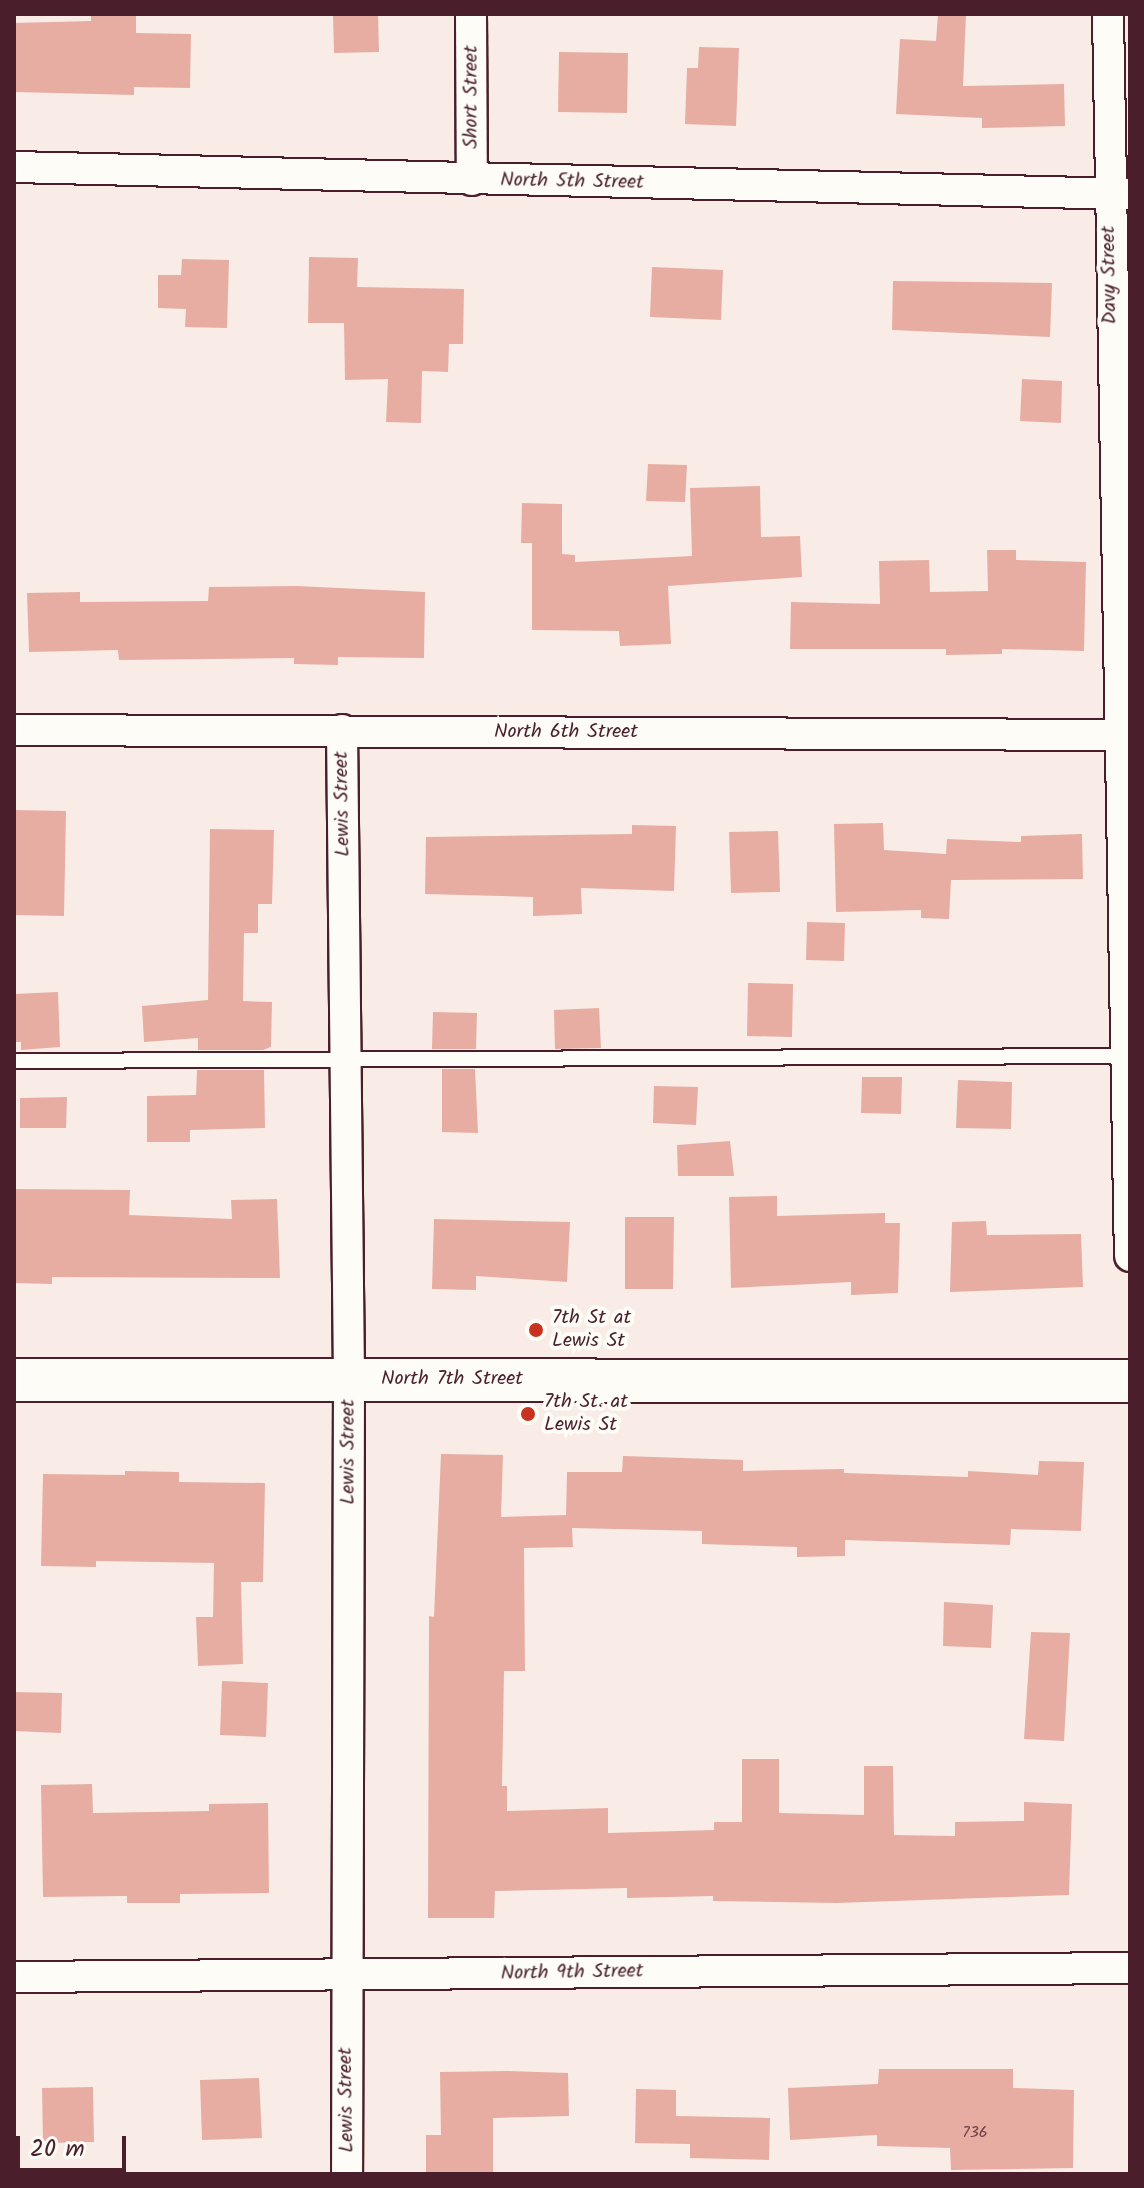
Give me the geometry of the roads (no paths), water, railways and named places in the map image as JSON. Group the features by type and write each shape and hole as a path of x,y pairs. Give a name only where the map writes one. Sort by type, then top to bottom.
{"street":[{"name":"Short Street","path":"471,14 472,180"},
{"name":"Davy Street","path":"1108,14 1120,195 1117,735 1130,1256"},
{"name":"North 5th Street","path":"14,167 1120,195"},
{"name":"North 6th Street","path":"14,730 1117,735"},
{"name":"Lewis Street","path":"342,730 349,1379 345,1976 347,2174"},
{"name":"North 7th Street","path":"14,1380 1130,1381"},
{"name":"North 9th Street","path":"14,1977 1130,1968"}],"lane":[{"path":"14,1061 1125,1056"}],"place":[{"name":"7th St at Lewis St","path":"536,1330"},
{"name":"7th St. at Lewis St","path":"528,1414"}]}
